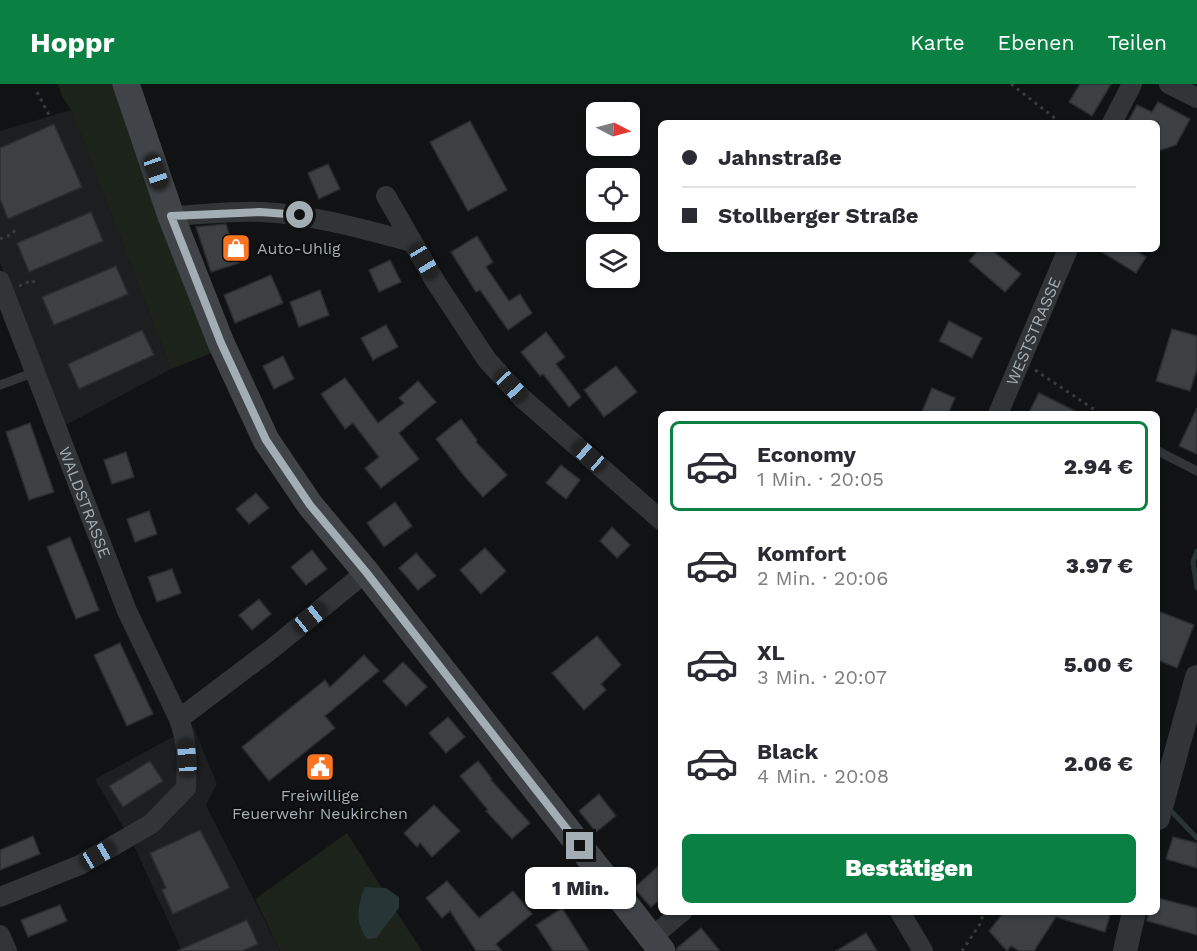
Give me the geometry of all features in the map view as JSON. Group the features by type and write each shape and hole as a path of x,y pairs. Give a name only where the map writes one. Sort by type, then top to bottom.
{"main road":[{"path":"126,84 171,216 221,343 266,440 310,505 366,572 657,944"}],"street":[{"path":"1114,120 1132,84"},
{"path":"1169,84 1197,98"},
{"path":"386,196 412,242 487,360 522,398 658,517"},
{"path":"171,216 260,212 300,215 412,242"},
{"name":"WESTSTRASSE","path":"999,411 1067,252"},
{"name":"WALDSTRASSE","path":"0,281 127,612 179,719 186,737 187,758 186,788 151,824 80,865 0,897"},
{"path":"179,719 273,648 366,572"},
{"path":"1160,801 1164,767 1197,677"},
{"path":"657,944 680,915"},
{"path":"902,915 923,951"},
{"path":"1125,951 1133,915"},
{"path":"0,935 7,951"}],"lane":[{"path":"0,385 35,372"},
{"path":"1160,452 1197,471"}],"path":[{"path":"1011,84 1057,120"},
{"path":"37,92 50,117"},
{"path":"0,239 13,234 15,230"},
{"path":"23,284 32,280 36,284"},
{"path":"1021,360 1097,411"},
{"path":"962,951 980,924 983,915"}],"shaded area":[{"path":"58,84 114,84 212,353 171,369 71,110"},
{"path":"71,110 171,369 64,426 0,263 0,131"},
{"path":"193,726 217,784 206,805 280,951 182,951 134,846 95,779"},
{"path":"347,833 382,888 365,887 375,938 396,911 422,951 280,951 255,899"},
{"path":"365,887 386,888 399,897 399,908 376,938 367,939 360,927 358,914"}],"building":[{"path":"1080,84 1111,84 1092,116 1069,102"},
{"path":"1158,102 1190,119 1176,145 1160,150 1160,120 1129,120 1137,105 1152,112"},
{"path":"470,121 507,190 468,211 430,142"},
{"path":"54,124 82,187 8,219 0,199 0,148"},
{"path":"328,164 340,189 319,199 308,173"},
{"path":"91,212 103,241 29,272 17,243"},
{"path":"226,224 239,263 211,272 196,227"},
{"path":"477,236 493,262 486,267 509,301 520,294 532,313 508,330 480,290 476,292 451,252"},
{"path":"976,252 995,252 1021,274 1005,292 969,261"},
{"path":"1102,252 1138,252 1146,257 1136,273"},
{"path":"390,260 401,282 379,292 369,270"},
{"path":"116,266 128,294 54,325 42,297"},
{"path":"271,275 283,303 235,323 224,295"},
{"path":"320,290 329,315 299,327 290,302"},
{"path":"949,321 982,338 972,358 939,341"},
{"path":"386,325 398,347 373,360 361,338"},
{"path":"1172,329 1197,336 1197,369 1190,391 1156,381"},
{"path":"142,330 154,355 79,389 68,364"},
{"path":"546,332 565,357 556,364 581,397 569,407 543,374 540,376 521,352"},
{"path":"283,356 294,379 274,389 263,366"},
{"path":"616,366 637,392 604,417 584,390"},
{"path":"345,378 378,423 404,403 399,398 418,381 436,402 399,433 419,459 381,488 365,468 379,457 353,423 345,429 321,394"},
{"path":"932,388 955,398 949,411 922,411"},
{"path":"1039,393 1075,411 1030,411"},
{"path":"1197,408 1197,454 1179,446"},
{"path":"461,419 477,440 476,442 507,475 483,497 436,439"},
{"path":"30,423 54,492 29,500 6,432"},
{"path":"126,452 134,477 112,484 104,460"},
{"path":"561,465 580,480 566,499 546,483"},
{"path":"256,493 269,508 249,524 236,509"},
{"path":"395,502 412,526 384,547 367,523"},
{"path":"149,511 157,534 135,542 127,519"},
{"path":"612,527 630,545 617,558 600,541"},
{"path":"70,537 99,610 76,619 47,547"},
{"path":"485,548 506,571 481,594 460,570"},
{"path":"312,550 327,569 306,585 291,567"},
{"path":"416,553 436,576 418,590 399,568"},
{"path":"172,569 181,593 157,602 148,577"},
{"path":"259,599 271,614 252,630 239,615"},
{"path":"1160,612 1194,625 1177,668 1160,661"},
{"path":"597,636 621,665 601,684 606,690 584,710 552,673"},
{"path":"120,643 153,714 127,726 94,655"},
{"path":"364,655 379,671 325,716 335,728 269,781 242,747 325,680 330,687"},
{"path":"403,662 427,687 406,706 383,681"},
{"path":"448,717 465,737 446,753 429,733"},
{"path":"150,761 163,781 123,807 109,786"},
{"path":"478,761 491,780 530,823 512,839 486,811 488,810 460,776"},
{"path":"599,794 616,816 596,832 579,811"},
{"path":"434,805 460,831 432,857 420,843 417,847 404,833"},
{"path":"200,830 230,888 173,914 162,890 166,888 150,853"},
{"path":"33,836 40,854 0,870 0,850"},
{"path":"1173,837 1197,843 1197,868 1166,859"},
{"path":"658,867 658,901 651,907 634,888"},
{"path":"447,881 479,918 513,891 532,914 496,944 502,951 476,951 450,911 442,918 426,898"},
{"path":"1160,899 1197,908 1197,935 1147,921 1148,915 1160,915"},
{"path":"60,905 67,921 28,937 21,920"},
{"path":"562,908 589,951 553,951 536,925"},
{"path":"1002,915 1110,915 1105,932 1056,917 1034,951 1019,951 1011,946 1007,951 989,931"},
{"path":"247,920 258,944 242,951 177,951"},
{"path":"701,928 720,951 677,951 677,948"},
{"path":"866,933 877,951 836,951"}],"waterway":[{"path":"1197,551 1193,562 1197,588"},
{"path":"1172,812 1197,838"}],"place":[{"name":"Auto-Uhlig","path":"236,248"},
{"name":"Freiwillige Feuerwehr Neukirchen","path":"320,767"}],"route":[{"path":"300,215 260,212 171,216 221,343 266,440 310,505 366,572 580,846"}]}
